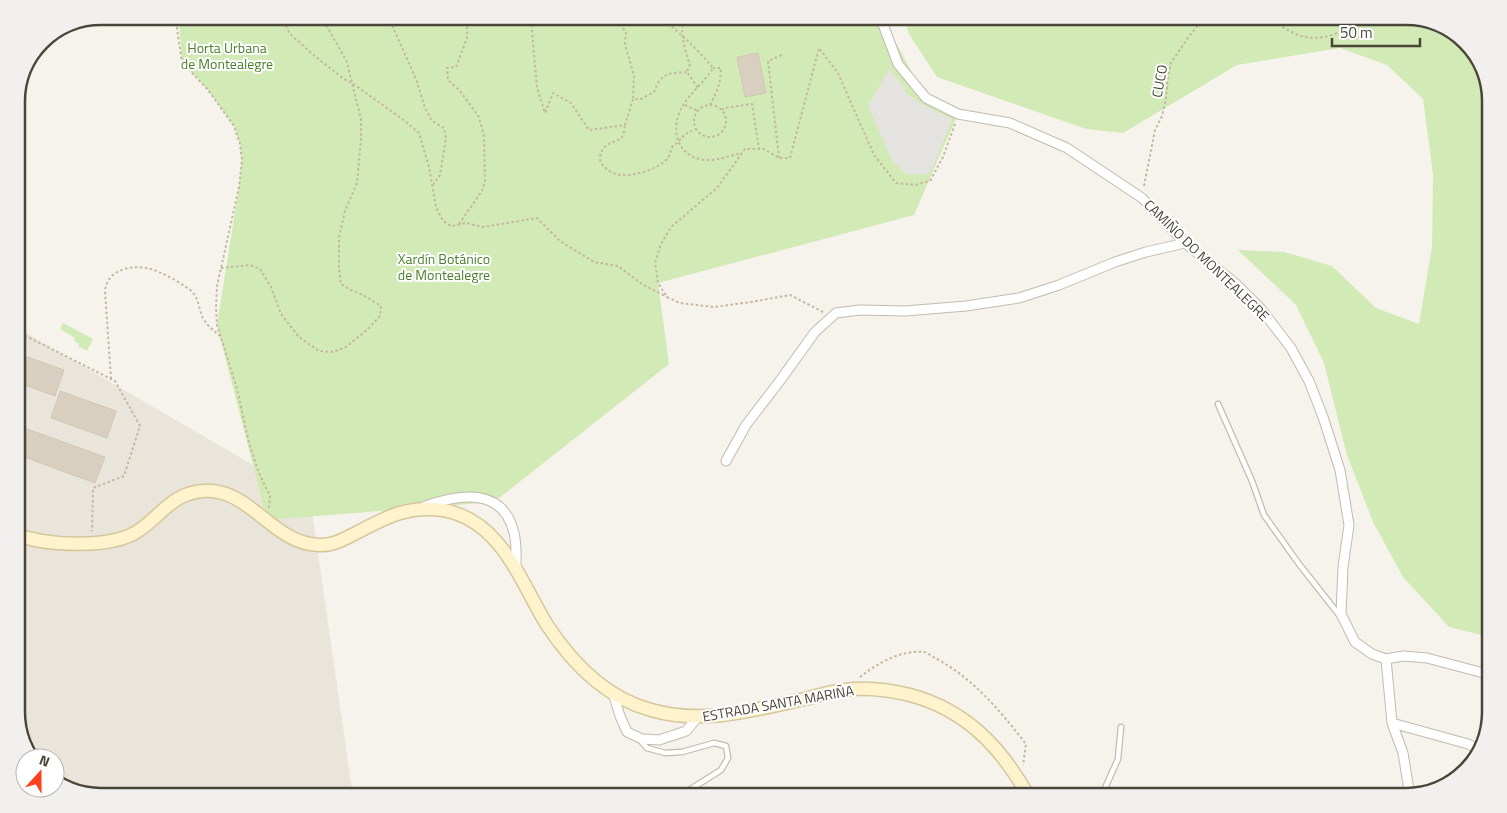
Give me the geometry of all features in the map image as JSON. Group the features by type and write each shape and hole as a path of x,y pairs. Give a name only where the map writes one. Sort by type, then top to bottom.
{"main road":[{"name":"ESTRADA SANTA MARIÑA","path":"25,538 44,542 91,544 110,542 130,536 148,524 173,501 194,492 212,490 229,494 241,500 292,538 318,545 339,541 388,516 430,508 455,513 473,521 494,538 516,569 564,649 594,680 625,700 649,710 677,716 698,717 738,712 844,690 873,689 902,693 932,702 965,719 1000,754 1024,788"}],"street":[{"name":"CAMIÑO DO MONTEALEGRE","path":"883,25 898,64 926,98 958,114 1010,123 1067,148 1142,198 1186,243 1235,283 1262,309 1291,348 1310,382 1340,470 1349,525 1343,567 1341,614 1355,642 1372,654 1386,659"},
{"path":"726,461 746,425 780,382 815,332 836,313 860,310 914,310 966,306 1019,298 1059,285 1115,262 1146,252 1186,243"},
{"path":"418,509 444,500 478,497 494,502 509,516 515,535 516,569"},
{"path":"1409,788 1403,753 1392,723 1386,659 1403,656 1427,658 1482,673"},
{"path":"613,693 627,732 642,739 658,740 686,731 698,717"},
{"path":"1392,723 1473,747"}],"lane":[{"path":"1218,404 1252,481 1264,514 1299,564 1345,622"},
{"path":"1105,788 1118,759 1121,727"},
{"path":"638,737 647,748 665,753 682,752 714,743 726,746 728,758 721,770 692,788"}],"path":[{"path":"176,25 182,62 208,90 234,126 240,144 242,160 239,187 216,286 217,325 237,389 258,473 270,496 267,520"},
{"path":"286,25 290,34 316,58 406,121 419,134 430,166 436,207 443,221 451,226 466,223 483,226 537,218 560,241 594,262 618,266 642,284 680,303 714,307 790,294 832,317"},
{"path":"221,268 250,265 260,269 281,314 299,337 319,351 333,352 346,347 368,329 380,316 381,306 342,284 338,268 339,237 345,211 357,183 361,118 347,62 326,25"},
{"path":"392,25 416,79 425,108 432,121 444,128 446,138 440,175 432,185"},
{"path":"458,224 482,191 485,182 484,136 480,117 460,91 448,80 447,68 456,67 467,38 468,25"},
{"path":"532,25 537,88 545,113 553,93 571,103 589,130 626,125"},
{"path":"621,25 626,32 625,44 634,76 633,100 622,137 609,142 605,146 600,163 605,168 621,176 638,173 665,161 673,146 684,134 696,129"},
{"path":"670,25 682,34 714,68 721,68 719,88 709,106"},
{"path":"683,25 682,34 686,55 690,64 687,72"},
{"name":"CUCO","path":"1142,198 1155,130 1162,116 1166,99 1171,63 1198,25"},
{"path":"1281,25 1296,35 1313,39 1330,36 1342,31 1350,25"},
{"path":"667,297 658,284 654,263 661,244 671,226 717,188 746,149 764,149 779,158 790,158 820,48 838,73 874,155 896,183 915,185 930,180 943,158 958,114"},
{"path":"779,158 768,61 784,54"},
{"path":"714,68 681,110 676,129 678,142 686,153 698,158 711,160 743,153"},
{"path":"633,100 641,99 654,92 664,76 671,73 687,72"},
{"path":"687,72 698,88"},
{"path":"722,110 724,108 752,104 759,149"},
{"path":"685,105 698,111"},
{"path":"709,106 722,110 726,120 720,134 715,136 705,136 696,129 694,120 698,111 709,106"},
{"path":"111,379 105,291 108,280 118,271 130,268 149,268 184,286 194,294 208,327 221,337"},
{"path":"25,336 115,381 140,426 124,476 93,488 91,544"},
{"path":"844,690 878,664 905,654 925,652 956,669 1000,711 1026,744 1020,782"}],"shaded area":[{"path":"889,69 905,89 904,92 928,108 952,119 933,167 928,174 907,175 893,162 868,106"},
{"path":"25,332 308,497 313,518 352,788 101,788 82,785 65,778 65,748 35,748 26,727 25,717"},
{"path":"25,388 31,390 25,406"}],"green space":[{"name":"Xardín Botánico de Montealegre","path":"179,25 886,25 926,98 958,114 914,215 658,283 669,364 494,502 267,520 217,325 239,187 242,160 240,144 234,126 208,90 182,62"},
{"path":"906,25 1406,25 1425,28 1439,33 1463,51 1478,77 1482,96 1482,635 1449,627 1403,577 1373,522 1346,452 1324,363 1296,305 1238,250 1284,252 1332,266 1376,308 1419,324 1432,247 1433,174 1423,99 1387,65 1340,48 1237,65 1123,133 1086,129 937,77 909,34"},
{"path":"63,323 93,339 87,351 78,346 79,344 74,341 75,338 60,329"}],"building":[{"path":"758,53 766,93 745,97 737,57"},
{"path":"25,356 64,370 55,396 25,385"},
{"path":"60,391 116,411 107,438 51,418"},
{"path":"25,428 105,457 95,483 25,457"}],"park label":[{"name":"Horta Urbana de Montealegre","path":"227,56"}]}
